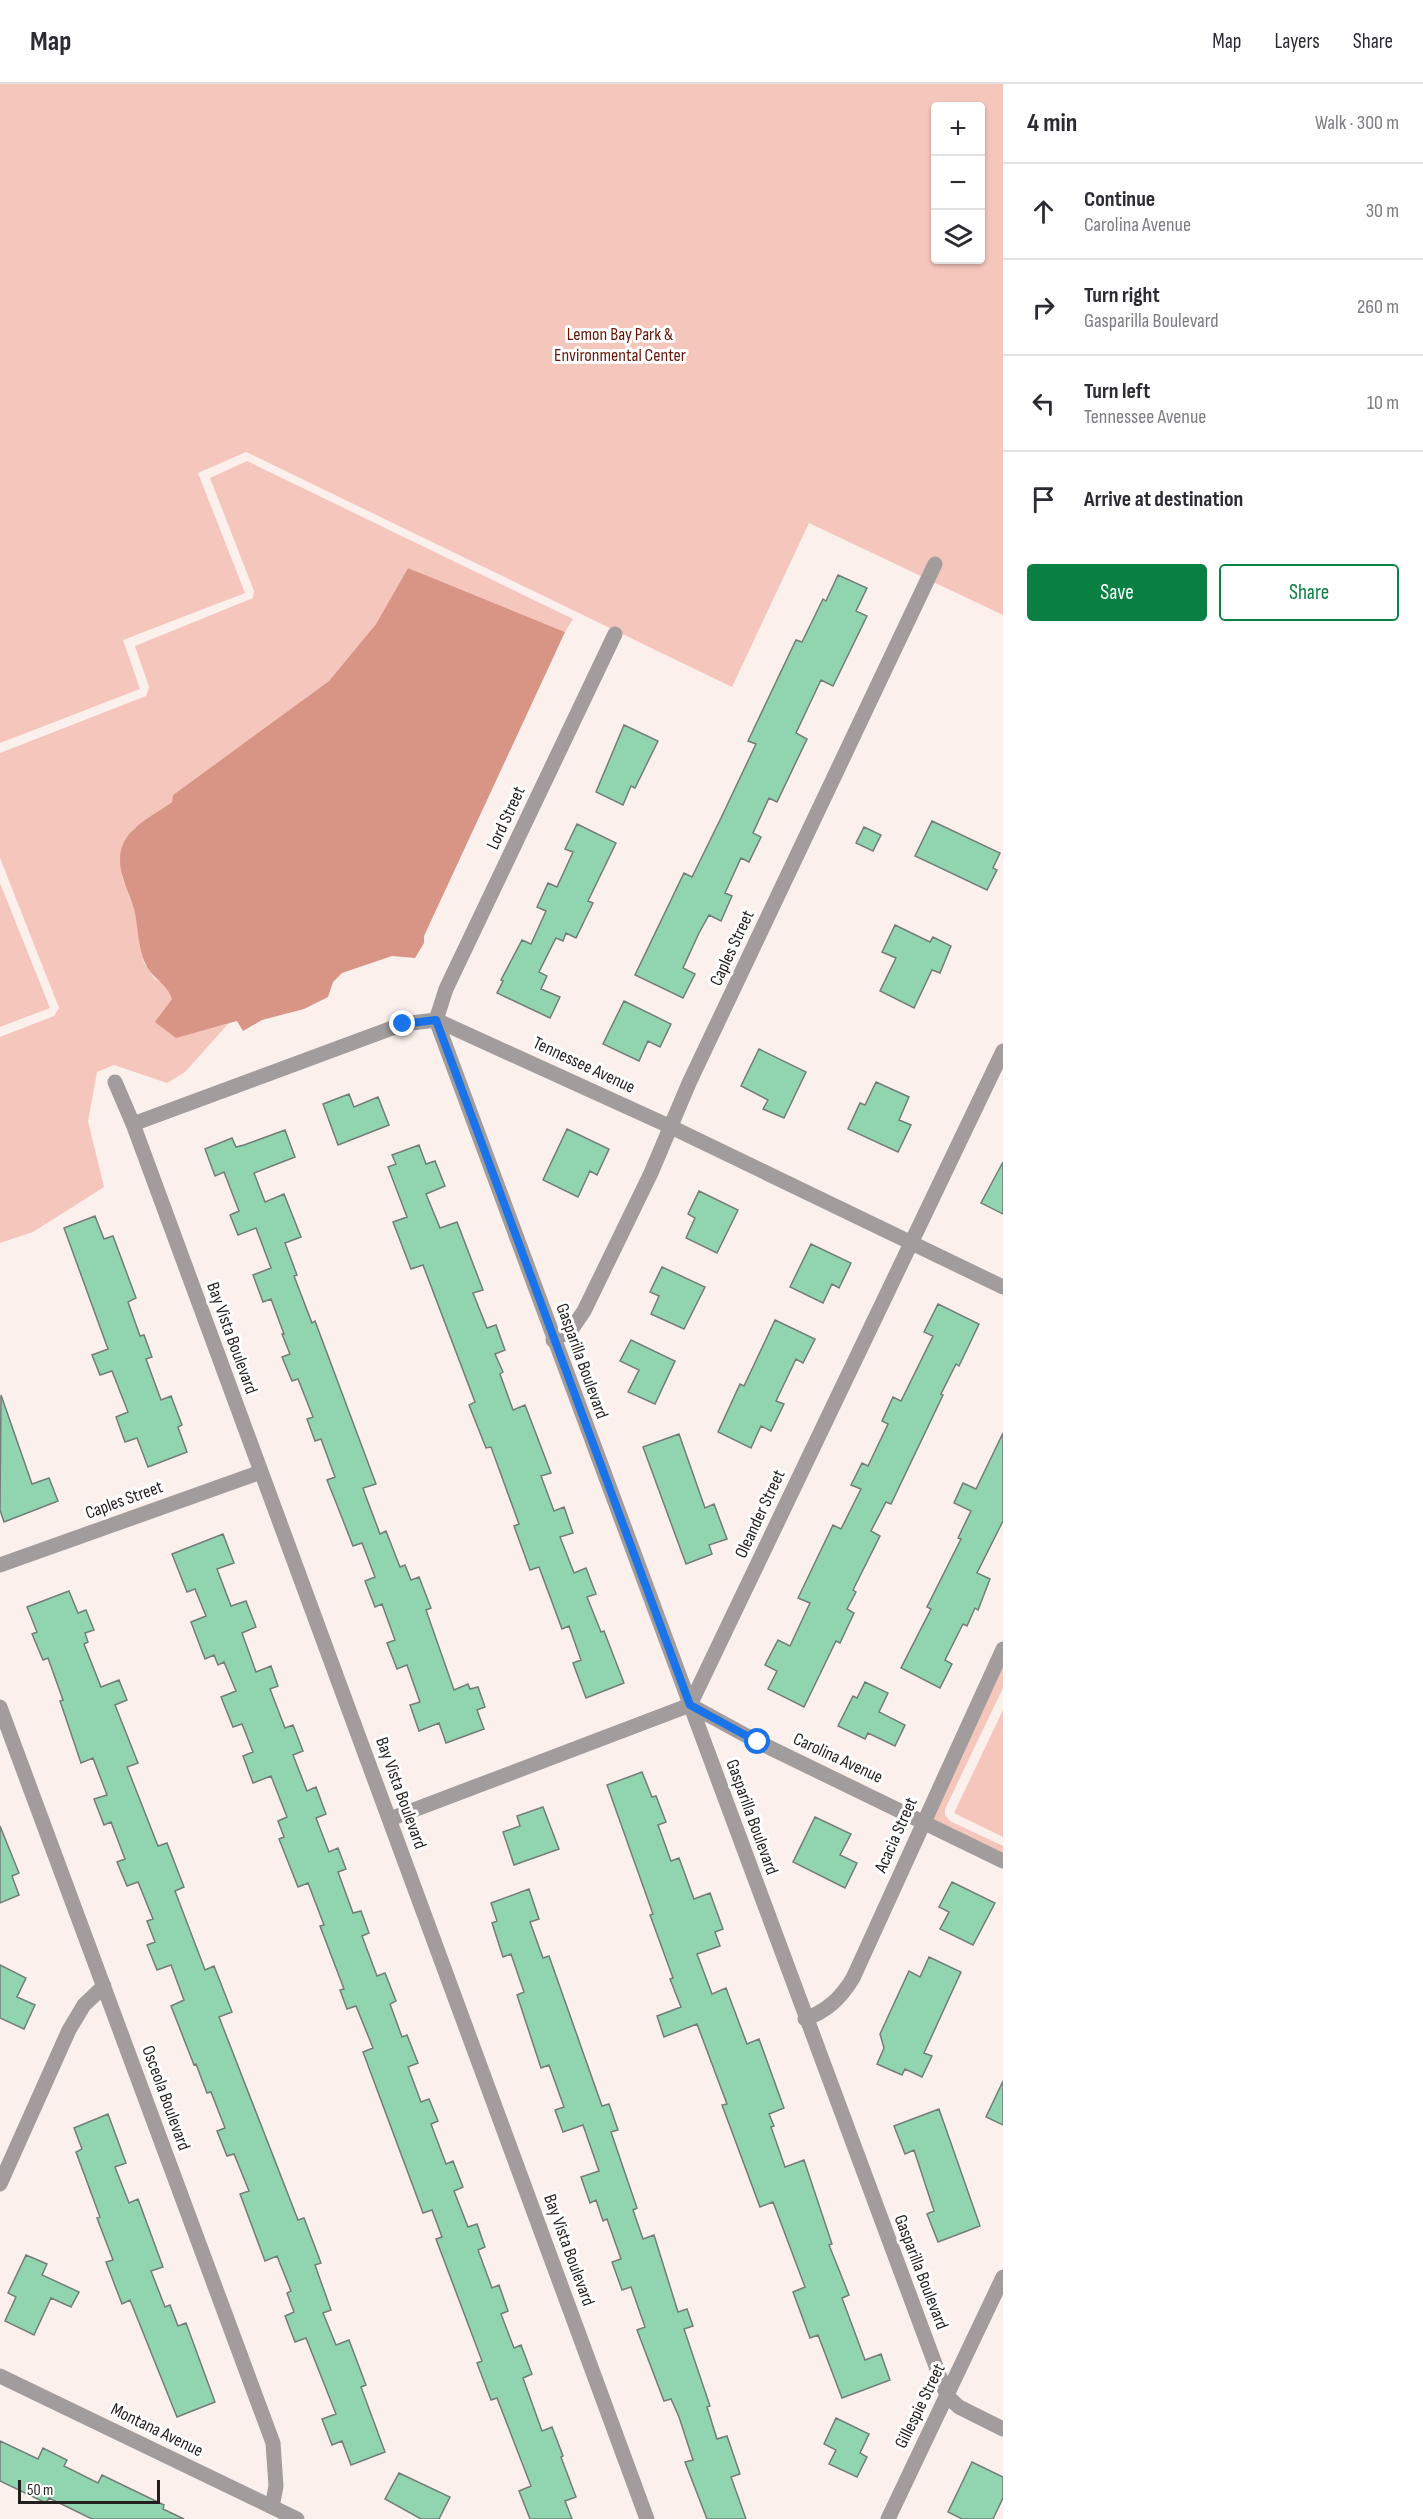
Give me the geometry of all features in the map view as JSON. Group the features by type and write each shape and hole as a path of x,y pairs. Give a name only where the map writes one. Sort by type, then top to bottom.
{"street":[{"name":"Caples Street","path":"553,1340 571,1330 584,1311 651,1173 669,1126 935,564"},
{"name":"Lord Street","path":"436,1020 446,989 615,634"},
{"name":"Tennessee Avenue","path":"436,1020 669,1126 1003,1287"},
{"path":"133,1124 403,1024 436,1020"},
{"name":"Gasparilla Boulevard","path":"436,1020 946,2396"},
{"name":"Oleander Street","path":"690,1705 1003,1051"},
{"name":"Bay Vista Boulevard","path":"115,1083 133,1124 647,2519"},
{"name":"Caples Street","path":"0,1565 261,1472"},
{"name":"Acacia Street","path":"805,2019 832,2005 853,1978 1003,1649"},
{"path":"390,1819 690,1705"},
{"name":"Carolina Avenue","path":"690,1705 758,1742 1003,1861"},
{"name":"Osceola Boulevard","path":"0,1707 273,2443 276,2486 272,2507"},
{"path":"0,2184 69,2030 84,2005 104,1986"},
{"name":"Gillespie Street","path":"888,2519 1003,2277"},
{"name":"Montana Avenue","path":"0,2376 297,2519"},
{"path":"946,2396 959,2407 1003,2429"}],"green space":[{"name":"Lemon Bay Park & Environmental Center","path":"0,84 1003,84 1003,615 809,523 732,687 246,452 198,473 245,593 123,640 140,689 0,743"},
{"path":"247,461 573,619 565,632 408,568 376,624 329,681 173,795 173,801 132,830 122,877 134,908 144,963 155,979 168,987 173,999 170,1005 199,1031 228,1024 185,1072 167,1083 114,1065 97,1072 88,1121 104,1187 33,1232 0,1243 0,1037 54,1016 59,1008 0,858 0,753 146,696 149,687 135,646 253,598 254,591 210,478"},
{"path":"0,883 50,1008 0,1027"},
{"path":"1003,1659 1003,1688 945,1809 945,1815 950,1821 1003,1846 1003,1867 922,1829"},
{"path":"1003,1710 1003,1837 954,1813"}],"shaded area":[{"path":"408,568 565,632 424,936 424,943 415,958 392,956 342,973 333,982 328,997 304,1009 262,1020 243,1031 237,1021 176,1038 155,1022 172,999 167,989 151,973 143,957 134,909 120,863 125,841 140,824 172,802 173,795 329,681 376,624"}],"building":[{"path":"838,575 867,588 856,611 867,616 833,686 821,680 796,733 807,739 777,802 769,798 753,833 761,837 749,862 741,858 725,893 732,896 721,921 709,915 699,933 683,968 695,974 683,998 635,975 684,873 692,877 721,818 756,744 748,741 796,640 802,642 823,599 826,601"},
{"path":"624,725 658,741 635,788 631,786 623,805 596,792"},
{"path":"932,821 1000,853 993,868 997,870 987,890 915,856"},
{"path":"577,824 616,843 588,901 593,903 576,938 566,933 563,941 556,938 539,972 547,976 541,989 560,997 550,1018 497,993 503,981 501,980 522,940 531,944 546,911 537,907 548,883 557,887 573,852 565,849"},
{"path":"864,827 881,835 873,851 856,843"},
{"path":"895,925 930,942 933,937 951,946 940,973 932,970 914,1008 880,991 896,958 882,952"},
{"path":"624,1001 671,1024 660,1047 648,1041 639,1061 603,1044"},
{"path":"759,1049 806,1072 784,1118 763,1109 768,1100 741,1086"},
{"path":"876,1082 909,1097 899,1120 911,1125 898,1152 848,1129 860,1103 865,1105"},
{"path":"349,1094 354,1107 378,1097 389,1125 338,1145 323,1104"},
{"path":"567,1129 609,1149 597,1175 590,1171 578,1197 543,1180"},
{"path":"285,1130 295,1157 254,1173 265,1202 284,1194 301,1237 285,1243 297,1275 294,1276 312,1323 315,1321 376,1484 363,1488 365,1494 380,1534 386,1531 400,1567 405,1565 411,1580 419,1577 431,1608 426,1610 454,1690 468,1684 470,1689 478,1687 485,1707 477,1710 484,1729 446,1743 439,1723 419,1731 410,1705 420,1702 407,1665 397,1669 387,1643 395,1640 382,1604 375,1607 365,1581 375,1577 362,1543 353,1546 327,1480 335,1477 321,1439 315,1441 307,1419 313,1417 298,1379 292,1381 282,1357 290,1354 282,1334 284,1334 271,1299 263,1302 253,1275 271,1268 256,1228 238,1235 230,1215 239,1211 224,1172 215,1176 205,1149 232,1138 236,1147"},
{"path":"419,1145 426,1164 435,1161 445,1186 426,1194 440,1228 457,1222 483,1290 473,1293 487,1328 496,1325 505,1350 495,1354 503,1372 500,1374 513,1410 525,1405 551,1473 541,1476 554,1511 564,1507 573,1533 560,1537 574,1573 586,1568 596,1594 587,1597 601,1632 604,1631 624,1683 586,1698 573,1663 581,1660 569,1626 562,1629 539,1567 530,1570 514,1526 519,1524 491,1447 486,1448 469,1405 475,1402 423,1265 411,1269 393,1222 407,1217 388,1167 396,1164 392,1155"},
{"path":"1003,1162 1003,1214 981,1203"},
{"path":"699,1191 738,1210 717,1253 686,1238 695,1218 688,1214"},
{"path":"95,1216 104,1239 113,1236 136,1298 128,1302 140,1336 144,1335 152,1357 146,1359 161,1400 171,1396 182,1425 178,1427 187,1452 148,1467 137,1438 125,1442 116,1417 128,1412 112,1371 100,1375 92,1355 108,1349 64,1228"},
{"path":"811,1244 851,1263 839,1288 832,1284 823,1303 790,1287"},
{"path":"662,1267 705,1287 684,1329 651,1314 659,1296 650,1292"},
{"path":"938,1304 979,1324 959,1366 956,1364 941,1394 943,1395 891,1504 886,1502 871,1531 880,1536 853,1590 856,1592 847,1609 854,1613 840,1643 836,1641 804,1707 768,1689 777,1671 765,1665 778,1640 790,1646 810,1603 798,1598 833,1525 841,1529 861,1489 851,1485 862,1463 868,1466 888,1424 882,1421 893,1397 901,1401 933,1336 924,1332"},
{"path":"775,1320 815,1339 803,1363 796,1359 776,1401 784,1404 771,1431 761,1426 751,1448 718,1432 740,1384 744,1386"},
{"path":"631,1340 675,1361 655,1404 628,1392 639,1370 620,1361"},
{"path":"1,1395 32,1484 49,1478 58,1501 4,1522 0,1510"},
{"path":"1003,1433 1003,1521 977,1573 990,1579 978,1610 975,1608 967,1626 963,1624 945,1660 952,1664 940,1688 901,1668 931,1609 927,1607 961,1539 958,1538 971,1511 954,1503 963,1483 976,1489"},
{"path":"679,1434 705,1508 714,1504 727,1539 709,1545 712,1554 686,1564 643,1447"},
{"path":"223,1534 234,1563 217,1569 231,1606 246,1601 256,1627 242,1633 256,1672 271,1666 278,1686 270,1689 285,1728 293,1725 303,1751 293,1755 307,1791 316,1787 326,1814 316,1818 329,1852 338,1848 346,1869 338,1872 353,1913 361,1911 369,1933 362,1936 377,1976 385,1973 396,2001 390,2004 402,2037 407,2035 418,2063 408,2067 421,2102 429,2099 438,2121 431,2124 446,2164 453,2161 463,2187 454,2191 468,2227 477,2224 485,2247 478,2250 492,2288 499,2285 508,2311 501,2314 514,2348 521,2345 532,2374 523,2378 542,2431 552,2427 563,2456 561,2457 576,2497 565,2501 572,2519 530,2519 519,2491 531,2486 497,2398 491,2400 477,2363 482,2361 436,2239 442,2237 432,2210 423,2213 363,2052 373,2048 356,2006 347,2009 340,1990 344,1989 320,1926 324,1925 308,1883 298,1887 279,1839 284,1837 278,1821 287,1817 271,1776 253,1783 243,1756 253,1752 242,1724 233,1727 221,1697 236,1691 224,1662 218,1665 214,1655 205,1659 191,1622 206,1616 195,1589 187,1592 172,1554"},
{"path":"69,1591 78,1613 86,1610 94,1630 85,1633 88,1642 84,1644 101,1687 119,1680 127,1700 115,1705 138,1763 127,1767 158,1846 167,1843 184,1887 175,1891 205,1970 214,1966 232,2012 219,2017 298,2220 304,2218 321,2263 315,2265 331,2310 323,2313 336,2345 349,2340 366,2385 361,2387 385,2452 351,2465 342,2441 332,2445 322,2419 336,2414 306,2338 295,2342 285,2316 294,2312 287,2293 291,2291 277,2256 265,2261 240,2194 249,2191 234,2154 227,2156 217,2131 225,2128 211,2092 207,2093 196,2064 194,2065 171,2006 184,2000 171,1965 157,1970 147,1945 155,1942 147,1921 153,1919 138,1882 127,1886 117,1862 125,1859 111,1822 104,1825 94,1799 107,1795 93,1758 81,1763 48,1658 43,1660 32,1634 37,1632 27,1607"},
{"path":"865,1682 888,1693 879,1712 905,1725 895,1746 868,1733 865,1739 838,1726 853,1696 857,1698"},
{"path":"642,1772 652,1797 656,1796 666,1822 658,1825 671,1861 679,1858 694,1899 710,1893 723,1929 715,1932 720,1946 697,1954 712,1994 726,1988 747,2044 759,2039 784,2108 769,2114 774,2126 771,2127 785,2167 804,2160 832,2244 829,2245 849,2295 842,2298 865,2360 881,2354 890,2380 842,2398 818,2335 810,2338 793,2292 805,2287 773,2202 760,2207 722,2105 727,2104 697,2024 664,2037 657,2016 681,2007 650,1915 653,1914 607,1785"},
{"path":"543,1807 559,1849 514,1865 503,1832 520,1826 517,1816"},
{"path":"815,1817 851,1834 840,1855 857,1863 845,1888 793,1862"},
{"path":"0,1826 19,1873 12,1876 19,1895 0,1903"},
{"path":"952,1882 995,1903 973,1945 940,1929 949,1912 939,1907"},
{"path":"529,1889 539,1919 530,1922 543,1958 549,1956 602,2106 609,2104 618,2130 611,2132 637,2208 633,2210 643,2239 654,2235 678,2312 687,2309 693,2326 684,2329 710,2406 707,2407 717,2439 727,2436 740,2474 731,2477 746,2519 707,2519 685,2462 693,2460 679,2417 671,2399 664,2401 637,2330 645,2327 631,2287 622,2290 612,2262 621,2259 607,2219 603,2221 596,2200 590,2203 581,2177 599,2171 583,2125 563,2132 555,2110 564,2107 549,2065 541,2068 517,1995 524,1992 511,1954 503,1957 492,1923 497,1921 491,1903"},
{"path":"929,1957 961,1972 924,2053 932,2056 922,2077 905,2069 902,2075 877,2064 884,2048 880,2034 909,1971 920,1977"},
{"path":"0,1965 26,1978 17,1997 35,2005 24,2029 0,2018"},
{"path":"1003,2081 1003,2125 986,2117"},
{"path":"939,2109 980,2226 938,2242 927,2214 934,2211 914,2150 905,2154 894,2126"},
{"path":"108,2114 126,2163 115,2167 129,2203 138,2199 163,2267 151,2271 165,2307 170,2305 178,2326 186,2323 215,2402 177,2417 130,2300 122,2304 106,2262 113,2260 97,2218 100,2217 76,2152 82,2149 74,2128"},
{"path":"26,2255 47,2264 42,2275 79,2292 71,2307 51,2298 34,2335 5,2321 16,2297 8,2293"},
{"path":"836,2418 869,2434 860,2453 867,2457 857,2477 829,2464 836,2450 824,2444"},
{"path":"0,2441 38,2459 43,2448 67,2460 64,2466 98,2483 102,2475 164,2505 163,2509 184,2519 92,2519 49,2498 46,2503 0,2481"},
{"path":"972,2462 1003,2477 1003,2498 993,2519 962,2519 948,2512"},
{"path":"399,2473 450,2497 439,2519 421,2519 385,2499"}],"route":[{"path":"403,1024 436,1020 690,1705 758,1742"}]}
